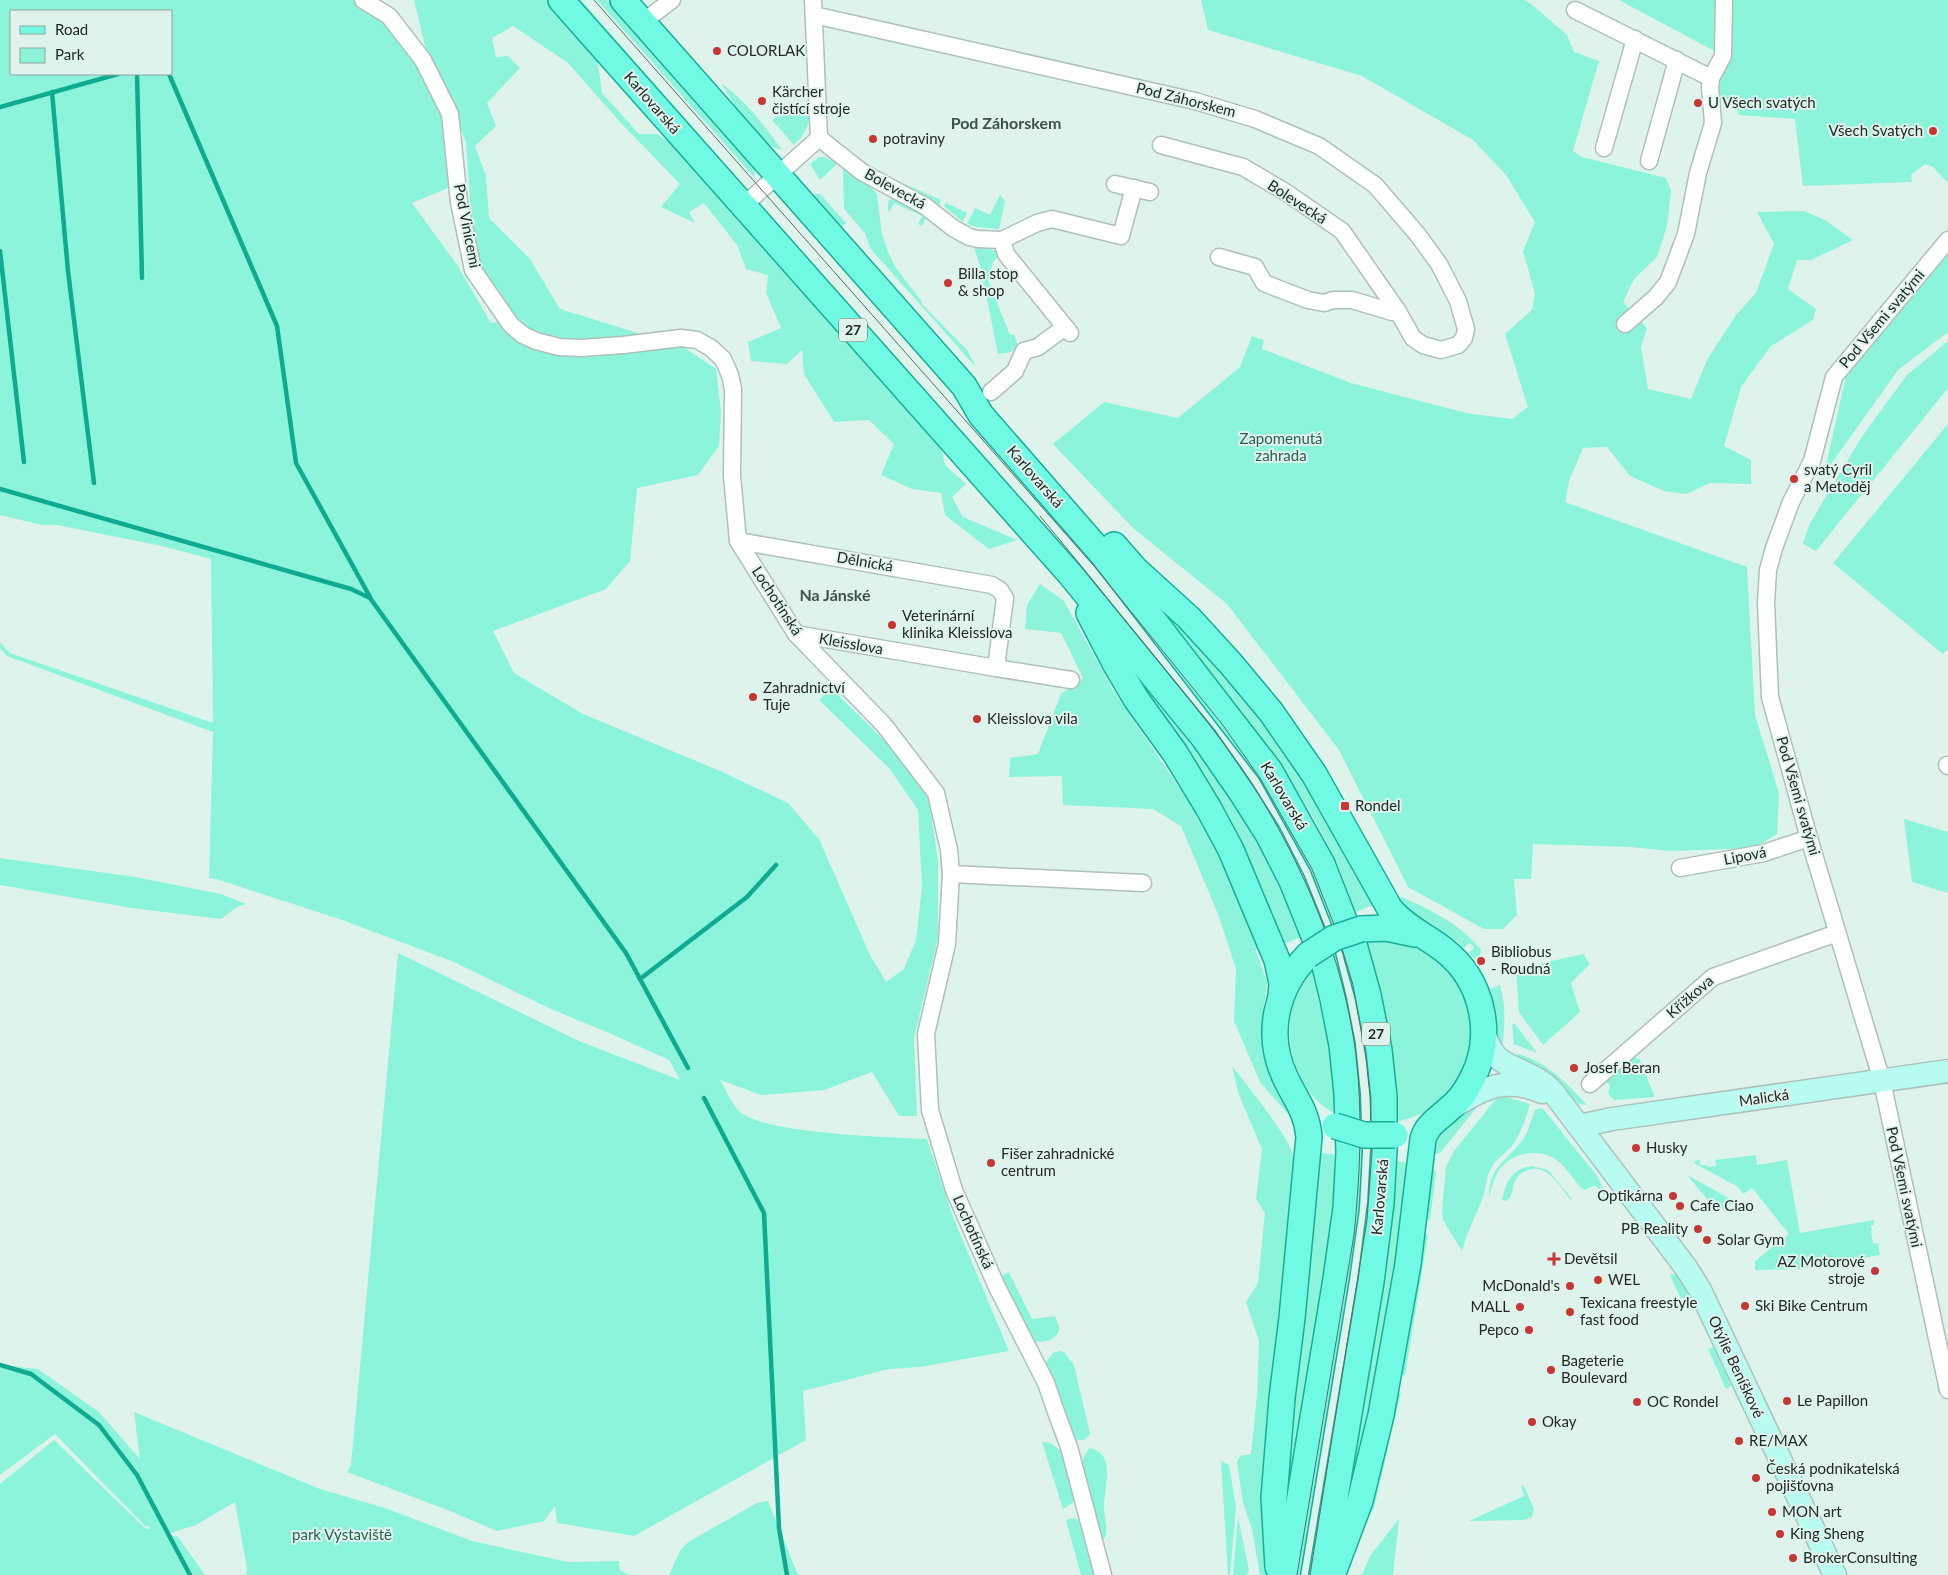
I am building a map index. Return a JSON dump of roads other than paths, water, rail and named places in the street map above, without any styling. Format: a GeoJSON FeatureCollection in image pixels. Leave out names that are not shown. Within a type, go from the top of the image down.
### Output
{"type":"FeatureCollection","features":[{"type":"Feature","properties":{"kind":"main road","name":"Karlovarská"},"geometry":{"type":"LineString","coordinates":[[561,0],[1070,574],[1204,738],[1242,792],[1268,834],[1292,881],[1324,958],[1333,999],[1342,1045],[1347,1094],[1349,1152],[1346,1208],[1287,1575]]}},
{"type":"Feature","properties":{"kind":"main road","name":"Karlovarská"},"geometry":{"type":"LineString","coordinates":[[623,0],[964,386],[981,415],[1103,556],[1270,771],[1322,864],[1355,948],[1368,995],[1379,1050],[1384,1097],[1384,1150],[1381,1202],[1371,1282],[1322,1575]]}},
{"type":"Feature","properties":{"kind":"main road"},"geometry":{"type":"LineString","coordinates":[[964,386],[996,408],[1135,569],[1189,618],[1231,664],[1271,712],[1314,774],[1390,909],[1402,922],[1450,955],[1467,975],[1480,1003],[1484,1030],[1481,1056],[1475,1073],[1466,1090],[1426,1130],[1421,1146],[1408,1264],[1381,1414],[1360,1501],[1332,1575]]}},
{"type":"Feature","properties":{"kind":"main road"},"geometry":{"type":"LineString","coordinates":[[1070,574],[1116,665],[1136,699],[1175,753],[1231,850],[1277,960],[1282,983],[1275,1020],[1275,1042],[1282,1070],[1306,1116],[1309,1137],[1292,1318],[1282,1398],[1275,1489],[1278,1575]]}},
{"type":"Feature","properties":{"kind":"main road"},"geometry":{"type":"LineString","coordinates":[[1280,998],[1291,976],[1308,955],[1334,938],[1361,929],[1386,928],[1397,929],[1428,940]]}},
{"type":"Feature","properties":{"kind":"main road"},"geometry":{"type":"LineString","coordinates":[[1291,1088],[1309,1110],[1335,1126],[1364,1135],[1395,1135],[1421,1128],[1444,1113]]}},
{"type":"Feature","properties":{"kind":"street","name":"Pod Vinicemi"},"geometry":{"type":"LineString","coordinates":[[363,0],[389,16],[422,60],[450,114],[459,202],[473,270],[511,325],[523,335],[536,341],[559,347],[581,348],[623,345],[681,338],[697,340],[711,348]]}},
{"type":"Feature","properties":{"kind":"street"},"geometry":{"type":"LineString","coordinates":[[643,22],[672,0]]}},
{"type":"Feature","properties":{"kind":"street"},"geometry":{"type":"LineString","coordinates":[[1625,324],[1668,282],[1686,234],[1698,173],[1713,123],[1710,87],[1711,78],[1723,56],[1724,0]]}},
{"type":"Feature","properties":{"kind":"street"},"geometry":{"type":"LineString","coordinates":[[743,206],[819,138],[813,7]]}},
{"type":"Feature","properties":{"kind":"street","name":"Pod Záhorskem"},"geometry":{"type":"LineString","coordinates":[[813,7],[1195,101],[1255,119],[1319,146],[1375,185],[1418,235],[1439,264],[1450,284],[1458,301],[1466,329]]}},
{"type":"Feature","properties":{"kind":"street"},"geometry":{"type":"LineString","coordinates":[[1575,10],[1711,78]]}},
{"type":"Feature","properties":{"kind":"street"},"geometry":{"type":"LineString","coordinates":[[1604,148],[1635,39]]}},
{"type":"Feature","properties":{"kind":"street"},"geometry":{"type":"LineString","coordinates":[[1649,160],[1677,60]]}},
{"type":"Feature","properties":{"kind":"street","name":"Bolevecká"},"geometry":{"type":"LineString","coordinates":[[819,138],[862,172],[925,206],[961,233],[978,239],[1002,240],[1037,223],[1052,219],[1121,236],[1134,188]]}},
{"type":"Feature","properties":{"kind":"street","name":"Bolevecká"},"geometry":{"type":"LineString","coordinates":[[1161,145],[1243,167],[1287,193],[1342,231],[1413,338],[1430,348],[1441,350],[1458,345],[1464,338],[1466,329]]}},
{"type":"Feature","properties":{"kind":"street"},"geometry":{"type":"LineString","coordinates":[[1115,184],[1150,192]]}},
{"type":"Feature","properties":{"kind":"street"},"geometry":{"type":"LineString","coordinates":[[990,392],[1015,371],[1024,351],[1038,347],[1068,330],[1006,254],[1002,240]]}},
{"type":"Feature","properties":{"kind":"street","name":"Pod Všemi svatými"},"geometry":{"type":"LineString","coordinates":[[1948,240],[1834,377],[1812,461],[1791,502],[1774,548],[1768,570],[1766,603],[1770,697],[1809,838],[1882,1081],[1948,1390]]}},
{"type":"Feature","properties":{"kind":"street"},"geometry":{"type":"LineString","coordinates":[[1219,257],[1255,268],[1264,284],[1308,300],[1324,304],[1333,300],[1352,300],[1392,312],[1396,310]]}},
{"type":"Feature","properties":{"kind":"street","name":"Lochotínská"},"geometry":{"type":"LineString","coordinates":[[711,348],[723,359],[730,375],[733,389],[732,476],[738,541],[796,634],[884,725],[936,793],[949,850],[951,874],[947,944],[926,1034],[930,1110],[954,1190],[997,1287],[1046,1383],[1070,1447],[1103,1575]]}},
{"type":"Feature","properties":{"kind":"street","name":"Dělnická"},"geometry":{"type":"LineString","coordinates":[[738,541],[992,585],[1000,590],[1004,598],[996,668]]}},
{"type":"Feature","properties":{"kind":"street","name":"Kleisslova"},"geometry":{"type":"LineString","coordinates":[[796,634],[1071,680]]}},
{"type":"Feature","properties":{"kind":"street","name":"Lipová"},"geometry":{"type":"LineString","coordinates":[[1680,868],[1764,853],[1809,838]]}},
{"type":"Feature","properties":{"kind":"street"},"geometry":{"type":"LineString","coordinates":[[951,874],[1143,883]]}},
{"type":"Feature","properties":{"kind":"street","name":"Křížkova"},"geometry":{"type":"LineString","coordinates":[[1590,1084],[1713,977],[1837,933]]}},
{"type":"Feature","properties":{"kind":"street","name":"Otýlie Beníškové"},"geometry":{"type":"LineString","coordinates":[[1484,1030],[1489,1048],[1494,1056],[1503,1063],[1529,1073],[1542,1082],[1560,1101],[1668,1244],[1700,1290],[1835,1575]]}},
{"type":"Feature","properties":{"kind":"street","name":"Malická"},"geometry":{"type":"LineString","coordinates":[[1579,1126],[1612,1119],[1948,1071]]}},
{"type":"Feature","properties":{"kind":"street"},"geometry":{"type":"LineString","coordinates":[[1444,1113],[1481,1090],[1496,1085],[1509,1084],[1537,1090],[1560,1101]]}},
{"type":"Feature","properties":{"kind":"waterway"},"geometry":{"type":"LineString","coordinates":[[0,107],[114,75]]}},
{"type":"Feature","properties":{"kind":"waterway"},"geometry":{"type":"LineString","coordinates":[[137,75],[142,278]]}},
{"type":"Feature","properties":{"kind":"waterway"},"geometry":{"type":"LineString","coordinates":[[169,75],[277,326],[296,463],[370,597]]}},
{"type":"Feature","properties":{"kind":"waterway"},"geometry":{"type":"LineString","coordinates":[[52,92],[68,271],[94,483]]}},
{"type":"Feature","properties":{"kind":"waterway"},"geometry":{"type":"LineString","coordinates":[[0,251],[24,462]]}},
{"type":"Feature","properties":{"kind":"waterway"},"geometry":{"type":"LineString","coordinates":[[0,489],[351,589],[370,598],[626,953],[688,1068]]}},
{"type":"Feature","properties":{"kind":"waterway"},"geometry":{"type":"LineString","coordinates":[[640,979],[747,897],[776,865]]}},
{"type":"Feature","properties":{"kind":"waterway"},"geometry":{"type":"LineString","coordinates":[[704,1098],[764,1213],[779,1528],[787,1575]]}},
{"type":"Feature","properties":{"kind":"waterway"},"geometry":{"type":"LineString","coordinates":[[0,1365],[31,1374],[99,1425],[137,1475],[190,1575]]}},
{"type":"Feature","properties":{"kind":"tram line"},"geometry":{"type":"LineString","coordinates":[[594,0],[1094,566],[1222,724],[1260,778],[1312,869],[1337,932],[1353,985],[1366,1058],[1370,1096],[1372,1152],[1367,1220],[1310,1575]]}},
{"type":"Feature","properties":{"kind":"tram line"},"geometry":{"type":"LineString","coordinates":[[1040,516],[1207,722],[1253,785],[1272,816],[1305,881],[1332,949],[1342,984],[1350,1019],[1358,1078],[1360,1122],[1358,1190],[1354,1235],[1297,1575]]}},
{"type":"Feature","properties":{"kind":"place","name":"COLORLAK"},"geometry":{"type":"Point","coordinates":[717,51]}},
{"type":"Feature","properties":{"kind":"place","name":"Kärcher čistící stroje"},"geometry":{"type":"Point","coordinates":[762,101]}},
{"type":"Feature","properties":{"kind":"place","name":"U Všech svatých"},"geometry":{"type":"Point","coordinates":[1698,103]}},
{"type":"Feature","properties":{"kind":"place","name":"Všech Svatých"},"geometry":{"type":"Point","coordinates":[1933,131]}},
{"type":"Feature","properties":{"kind":"place","name":"potraviny"},"geometry":{"type":"Point","coordinates":[873,139]}},
{"type":"Feature","properties":{"kind":"place","name":"Billa stop & shop"},"geometry":{"type":"Point","coordinates":[948,283]}},
{"type":"Feature","properties":{"kind":"place","name":"svatý Cyril a Metoděj"},"geometry":{"type":"Point","coordinates":[1794,479]}},
{"type":"Feature","properties":{"kind":"place","name":"Veterinární klinika Kleisslova"},"geometry":{"type":"Point","coordinates":[892,625]}},
{"type":"Feature","properties":{"kind":"place","name":"Zahradnictví Tuje"},"geometry":{"type":"Point","coordinates":[753,697]}},
{"type":"Feature","properties":{"kind":"place","name":"Kleisslova vila"},"geometry":{"type":"Point","coordinates":[977,719]}},
{"type":"Feature","properties":{"kind":"place","name":"Rondel"},"geometry":{"type":"Point","coordinates":[1345,806]}},
{"type":"Feature","properties":{"kind":"place","name":"Bibliobus - Roudná"},"geometry":{"type":"Point","coordinates":[1481,961]}},
{"type":"Feature","properties":{"kind":"place","name":"Josef Beran"},"geometry":{"type":"Point","coordinates":[1574,1068]}},
{"type":"Feature","properties":{"kind":"place","name":"Husky"},"geometry":{"type":"Point","coordinates":[1636,1148]}},
{"type":"Feature","properties":{"kind":"place","name":"Fišer zahradnické centrum"},"geometry":{"type":"Point","coordinates":[991,1163]}},
{"type":"Feature","properties":{"kind":"place","name":"Optikárna"},"geometry":{"type":"Point","coordinates":[1673,1196]}},
{"type":"Feature","properties":{"kind":"place","name":"Cafe Ciao"},"geometry":{"type":"Point","coordinates":[1680,1206]}},
{"type":"Feature","properties":{"kind":"place","name":"PB Reality"},"geometry":{"type":"Point","coordinates":[1698,1229]}},
{"type":"Feature","properties":{"kind":"place","name":"Solar Gym"},"geometry":{"type":"Point","coordinates":[1707,1240]}},
{"type":"Feature","properties":{"kind":"place","name":"Devětsil"},"geometry":{"type":"Point","coordinates":[1554,1259]}},
{"type":"Feature","properties":{"kind":"place","name":"AZ Motorové stroje"},"geometry":{"type":"Point","coordinates":[1875,1271]}},
{"type":"Feature","properties":{"kind":"place","name":"WEL"},"geometry":{"type":"Point","coordinates":[1598,1280]}},
{"type":"Feature","properties":{"kind":"place","name":"McDonald's"},"geometry":{"type":"Point","coordinates":[1570,1286]}},
{"type":"Feature","properties":{"kind":"place","name":"Ski Bike Centrum"},"geometry":{"type":"Point","coordinates":[1745,1306]}},
{"type":"Feature","properties":{"kind":"place","name":"MALL"},"geometry":{"type":"Point","coordinates":[1520,1307]}},
{"type":"Feature","properties":{"kind":"place","name":"Texicana freestyle fast food"},"geometry":{"type":"Point","coordinates":[1570,1312]}},
{"type":"Feature","properties":{"kind":"place","name":"Pepco"},"geometry":{"type":"Point","coordinates":[1529,1330]}},
{"type":"Feature","properties":{"kind":"place","name":"Bageterie Boulevard"},"geometry":{"type":"Point","coordinates":[1551,1370]}},
{"type":"Feature","properties":{"kind":"place","name":"Le Papillon"},"geometry":{"type":"Point","coordinates":[1787,1401]}},
{"type":"Feature","properties":{"kind":"place","name":"OC Rondel"},"geometry":{"type":"Point","coordinates":[1637,1402]}},
{"type":"Feature","properties":{"kind":"place","name":"Okay"},"geometry":{"type":"Point","coordinates":[1532,1422]}},
{"type":"Feature","properties":{"kind":"place","name":"RE/MAX"},"geometry":{"type":"Point","coordinates":[1739,1441]}},
{"type":"Feature","properties":{"kind":"place","name":"Česká podnikatelská pojišťovna"},"geometry":{"type":"Point","coordinates":[1756,1478]}},
{"type":"Feature","properties":{"kind":"place","name":"MON art"},"geometry":{"type":"Point","coordinates":[1772,1512]}},
{"type":"Feature","properties":{"kind":"place","name":"King Sheng"},"geometry":{"type":"Point","coordinates":[1780,1534]}},
{"type":"Feature","properties":{"kind":"place","name":"BrokerConsulting"},"geometry":{"type":"Point","coordinates":[1793,1558]}},
{"type":"Feature","properties":{"kind":"district","name":"Pod Záhorskem"},"geometry":{"type":"Point","coordinates":[1006,123]}},
{"type":"Feature","properties":{"kind":"district","name":"Na Jánské"},"geometry":{"type":"Point","coordinates":[835,595]}},
{"type":"Feature","properties":{"kind":"park label","name":"Zapomenutá zahrada"},"geometry":{"type":"Point","coordinates":[1281,448]}},
{"type":"Feature","properties":{"kind":"park label","name":"park Výstaviště"},"geometry":{"type":"Point","coordinates":[342,1535]}}]}
